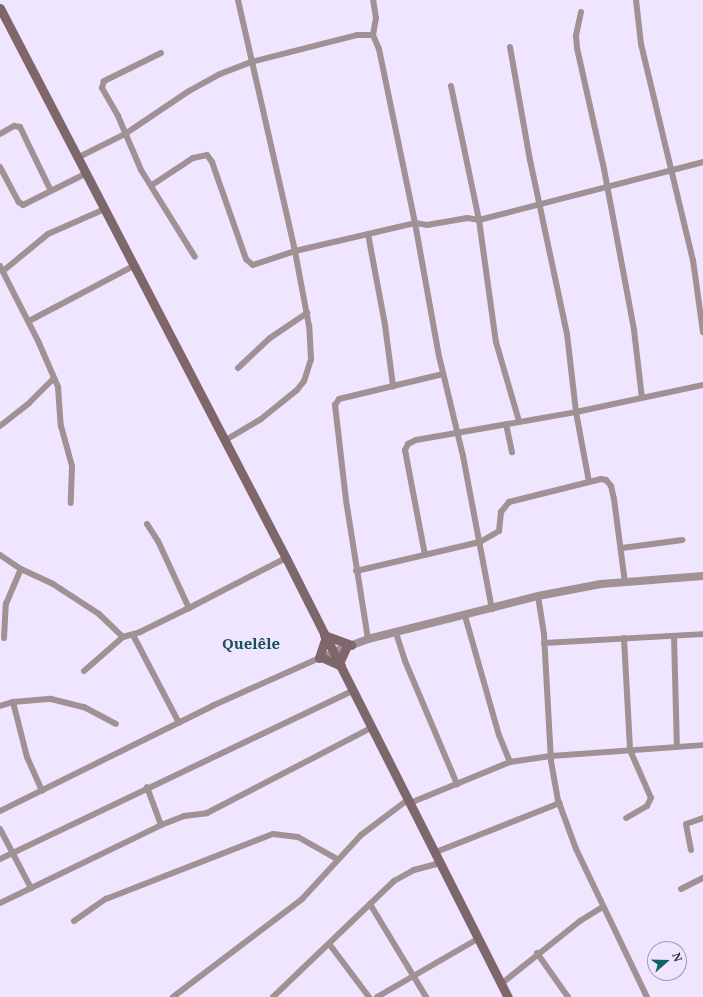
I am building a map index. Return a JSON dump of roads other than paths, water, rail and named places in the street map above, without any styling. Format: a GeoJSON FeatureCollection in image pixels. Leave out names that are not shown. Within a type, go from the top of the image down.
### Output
{"type":"FeatureCollection","features":[{"type":"Feature","properties":{"kind":"main road"},"geometry":{"type":"LineString","coordinates":[[0,8],[79,157],[333,652],[373,726],[508,997]]}},
{"type":"Feature","properties":{"kind":"main road"},"geometry":{"type":"LineString","coordinates":[[325,636],[349,646],[340,665]]}},
{"type":"Feature","properties":{"kind":"main road"},"geometry":{"type":"LineString","coordinates":[[325,636],[320,657],[340,665]]}},
{"type":"Feature","properties":{"kind":"street"},"geometry":{"type":"LineString","coordinates":[[224,441],[261,419],[304,381],[311,358],[307,313],[295,251],[238,0]]}},
{"type":"Feature","properties":{"kind":"street"},"geometry":{"type":"LineString","coordinates":[[373,0],[376,18],[373,35],[379,49],[415,223],[443,374],[480,542],[492,609]]}},
{"type":"Feature","properties":{"kind":"street"},"geometry":{"type":"LineString","coordinates":[[636,0],[641,44],[669,170],[693,260],[703,332]]}},
{"type":"Feature","properties":{"kind":"street"},"geometry":{"type":"LineString","coordinates":[[582,12],[576,36],[577,48],[608,188],[634,330],[642,398]]}},
{"type":"Feature","properties":{"kind":"street"},"geometry":{"type":"LineString","coordinates":[[79,157],[125,134],[205,81],[251,62],[357,35],[373,35]]}},
{"type":"Feature","properties":{"kind":"street"},"geometry":{"type":"LineString","coordinates":[[510,47],[540,206],[567,334],[576,412],[589,482]]}},
{"type":"Feature","properties":{"kind":"street"},"geometry":{"type":"LineString","coordinates":[[161,53],[102,84],[102,88],[118,116],[133,155],[195,257]]}},
{"type":"Feature","properties":{"kind":"street"},"geometry":{"type":"LineString","coordinates":[[451,86],[480,220],[496,342],[519,421]]}},
{"type":"Feature","properties":{"kind":"street"},"geometry":{"type":"LineString","coordinates":[[0,134],[14,126],[20,127],[51,191]]}},
{"type":"Feature","properties":{"kind":"street"},"geometry":{"type":"LineString","coordinates":[[152,185],[193,158],[207,155],[212,162],[250,263],[257,264],[295,251],[415,223],[427,225],[467,218],[480,220],[540,206],[703,162]]}},
{"type":"Feature","properties":{"kind":"street"},"geometry":{"type":"LineString","coordinates":[[0,167],[19,202],[23,205],[87,173]]}},
{"type":"Feature","properties":{"kind":"street"},"geometry":{"type":"LineString","coordinates":[[71,503],[72,466],[62,426],[60,396],[54,378],[29,321],[2,268],[48,234],[105,209]]}},
{"type":"Feature","properties":{"kind":"street"},"geometry":{"type":"LineString","coordinates":[[368,234],[385,325],[393,386]]}},
{"type":"Feature","properties":{"kind":"street"},"geometry":{"type":"LineString","coordinates":[[29,321],[135,265]]}},
{"type":"Feature","properties":{"kind":"street"},"geometry":{"type":"LineString","coordinates":[[238,368],[270,338],[307,313]]}},
{"type":"Feature","properties":{"kind":"street"},"geometry":{"type":"LineString","coordinates":[[368,640],[356,571],[335,405],[340,399],[443,374]]}},
{"type":"Feature","properties":{"kind":"street"},"geometry":{"type":"LineString","coordinates":[[0,426],[29,403],[54,378]]}},
{"type":"Feature","properties":{"kind":"street"},"geometry":{"type":"LineString","coordinates":[[425,555],[405,450],[408,444],[416,440],[576,412],[703,385]]}},
{"type":"Feature","properties":{"kind":"street"},"geometry":{"type":"LineString","coordinates":[[506,424],[512,452]]}},
{"type":"Feature","properties":{"kind":"street"},"geometry":{"type":"LineString","coordinates":[[356,571],[480,542],[499,531],[501,512],[509,502],[601,479],[611,486],[622,548],[625,582]]}},
{"type":"Feature","properties":{"kind":"street"},"geometry":{"type":"LineString","coordinates":[[147,524],[158,541],[189,608]]}},
{"type":"Feature","properties":{"kind":"street"},"geometry":{"type":"LineString","coordinates":[[622,548],[682,540]]}},
{"type":"Feature","properties":{"kind":"street"},"geometry":{"type":"LineString","coordinates":[[0,555],[21,569],[53,584],[71,598],[100,614],[122,637]]}},
{"type":"Feature","properties":{"kind":"street"},"geometry":{"type":"LineString","coordinates":[[84,671],[122,637],[133,635],[286,558]]}},
{"type":"Feature","properties":{"kind":"street"},"geometry":{"type":"LineString","coordinates":[[4,638],[6,604],[21,569]]}},
{"type":"Feature","properties":{"kind":"street"},"geometry":{"type":"LineString","coordinates":[[0,811],[261,682],[349,646],[538,596],[601,584],[703,576]]}},
{"type":"Feature","properties":{"kind":"street"},"geometry":{"type":"LineString","coordinates":[[538,596],[544,643],[551,756],[560,803],[576,849],[602,907],[647,997]]}},
{"type":"Feature","properties":{"kind":"street"},"geometry":{"type":"LineString","coordinates":[[465,616],[499,735],[510,762]]}},
{"type":"Feature","properties":{"kind":"street"},"geometry":{"type":"LineString","coordinates":[[396,633],[408,668],[457,784]]}},
{"type":"Feature","properties":{"kind":"street"},"geometry":{"type":"LineString","coordinates":[[544,643],[703,634]]}},
{"type":"Feature","properties":{"kind":"street"},"geometry":{"type":"LineString","coordinates":[[133,635],[179,723]]}},
{"type":"Feature","properties":{"kind":"street"},"geometry":{"type":"LineString","coordinates":[[674,636],[677,747]]}},
{"type":"Feature","properties":{"kind":"street"},"geometry":{"type":"LineString","coordinates":[[624,638],[630,750],[651,798],[647,806],[626,818]]}},
{"type":"Feature","properties":{"kind":"street"},"geometry":{"type":"LineString","coordinates":[[0,859],[147,787],[354,690]]}},
{"type":"Feature","properties":{"kind":"street"},"geometry":{"type":"LineString","coordinates":[[0,706],[13,702],[51,699],[84,707],[116,724]]}},
{"type":"Feature","properties":{"kind":"street"},"geometry":{"type":"LineString","coordinates":[[13,702],[27,757],[42,791]]}},
{"type":"Feature","properties":{"kind":"street"},"geometry":{"type":"LineString","coordinates":[[0,903],[161,825],[184,816],[207,813],[373,726]]}},
{"type":"Feature","properties":{"kind":"street"},"geometry":{"type":"LineString","coordinates":[[173,997],[302,898],[337,859],[377,821],[410,801],[457,784],[510,762],[551,756],[703,745]]}},
{"type":"Feature","properties":{"kind":"street"},"geometry":{"type":"LineString","coordinates":[[147,787],[161,825]]}},
{"type":"Feature","properties":{"kind":"street"},"geometry":{"type":"LineString","coordinates":[[436,852],[560,803]]}},
{"type":"Feature","properties":{"kind":"street"},"geometry":{"type":"LineString","coordinates":[[691,850],[686,824],[703,818]]}},
{"type":"Feature","properties":{"kind":"street"},"geometry":{"type":"LineString","coordinates":[[0,829],[31,888]]}},
{"type":"Feature","properties":{"kind":"street"},"geometry":{"type":"LineString","coordinates":[[74,921],[106,899],[273,834],[298,837],[337,859]]}},
{"type":"Feature","properties":{"kind":"street"},"geometry":{"type":"LineString","coordinates":[[273,997],[330,945],[400,876],[441,863]]}},
{"type":"Feature","properties":{"kind":"street"},"geometry":{"type":"LineString","coordinates":[[681,889],[703,878]]}},
{"type":"Feature","properties":{"kind":"street"},"geometry":{"type":"LineString","coordinates":[[370,904],[426,997]]}},
{"type":"Feature","properties":{"kind":"street"},"geometry":{"type":"LineString","coordinates":[[501,984],[537,953],[602,907]]}},
{"type":"Feature","properties":{"kind":"street"},"geometry":{"type":"LineString","coordinates":[[377,997],[479,938]]}},
{"type":"Feature","properties":{"kind":"street"},"geometry":{"type":"LineString","coordinates":[[330,945],[368,997]]}},
{"type":"Feature","properties":{"kind":"street"},"geometry":{"type":"LineString","coordinates":[[537,953],[568,997]]}},
{"type":"Feature","properties":{"kind":"district","name":"Quelêle"},"geometry":{"type":"Point","coordinates":[251,644]}}]}
